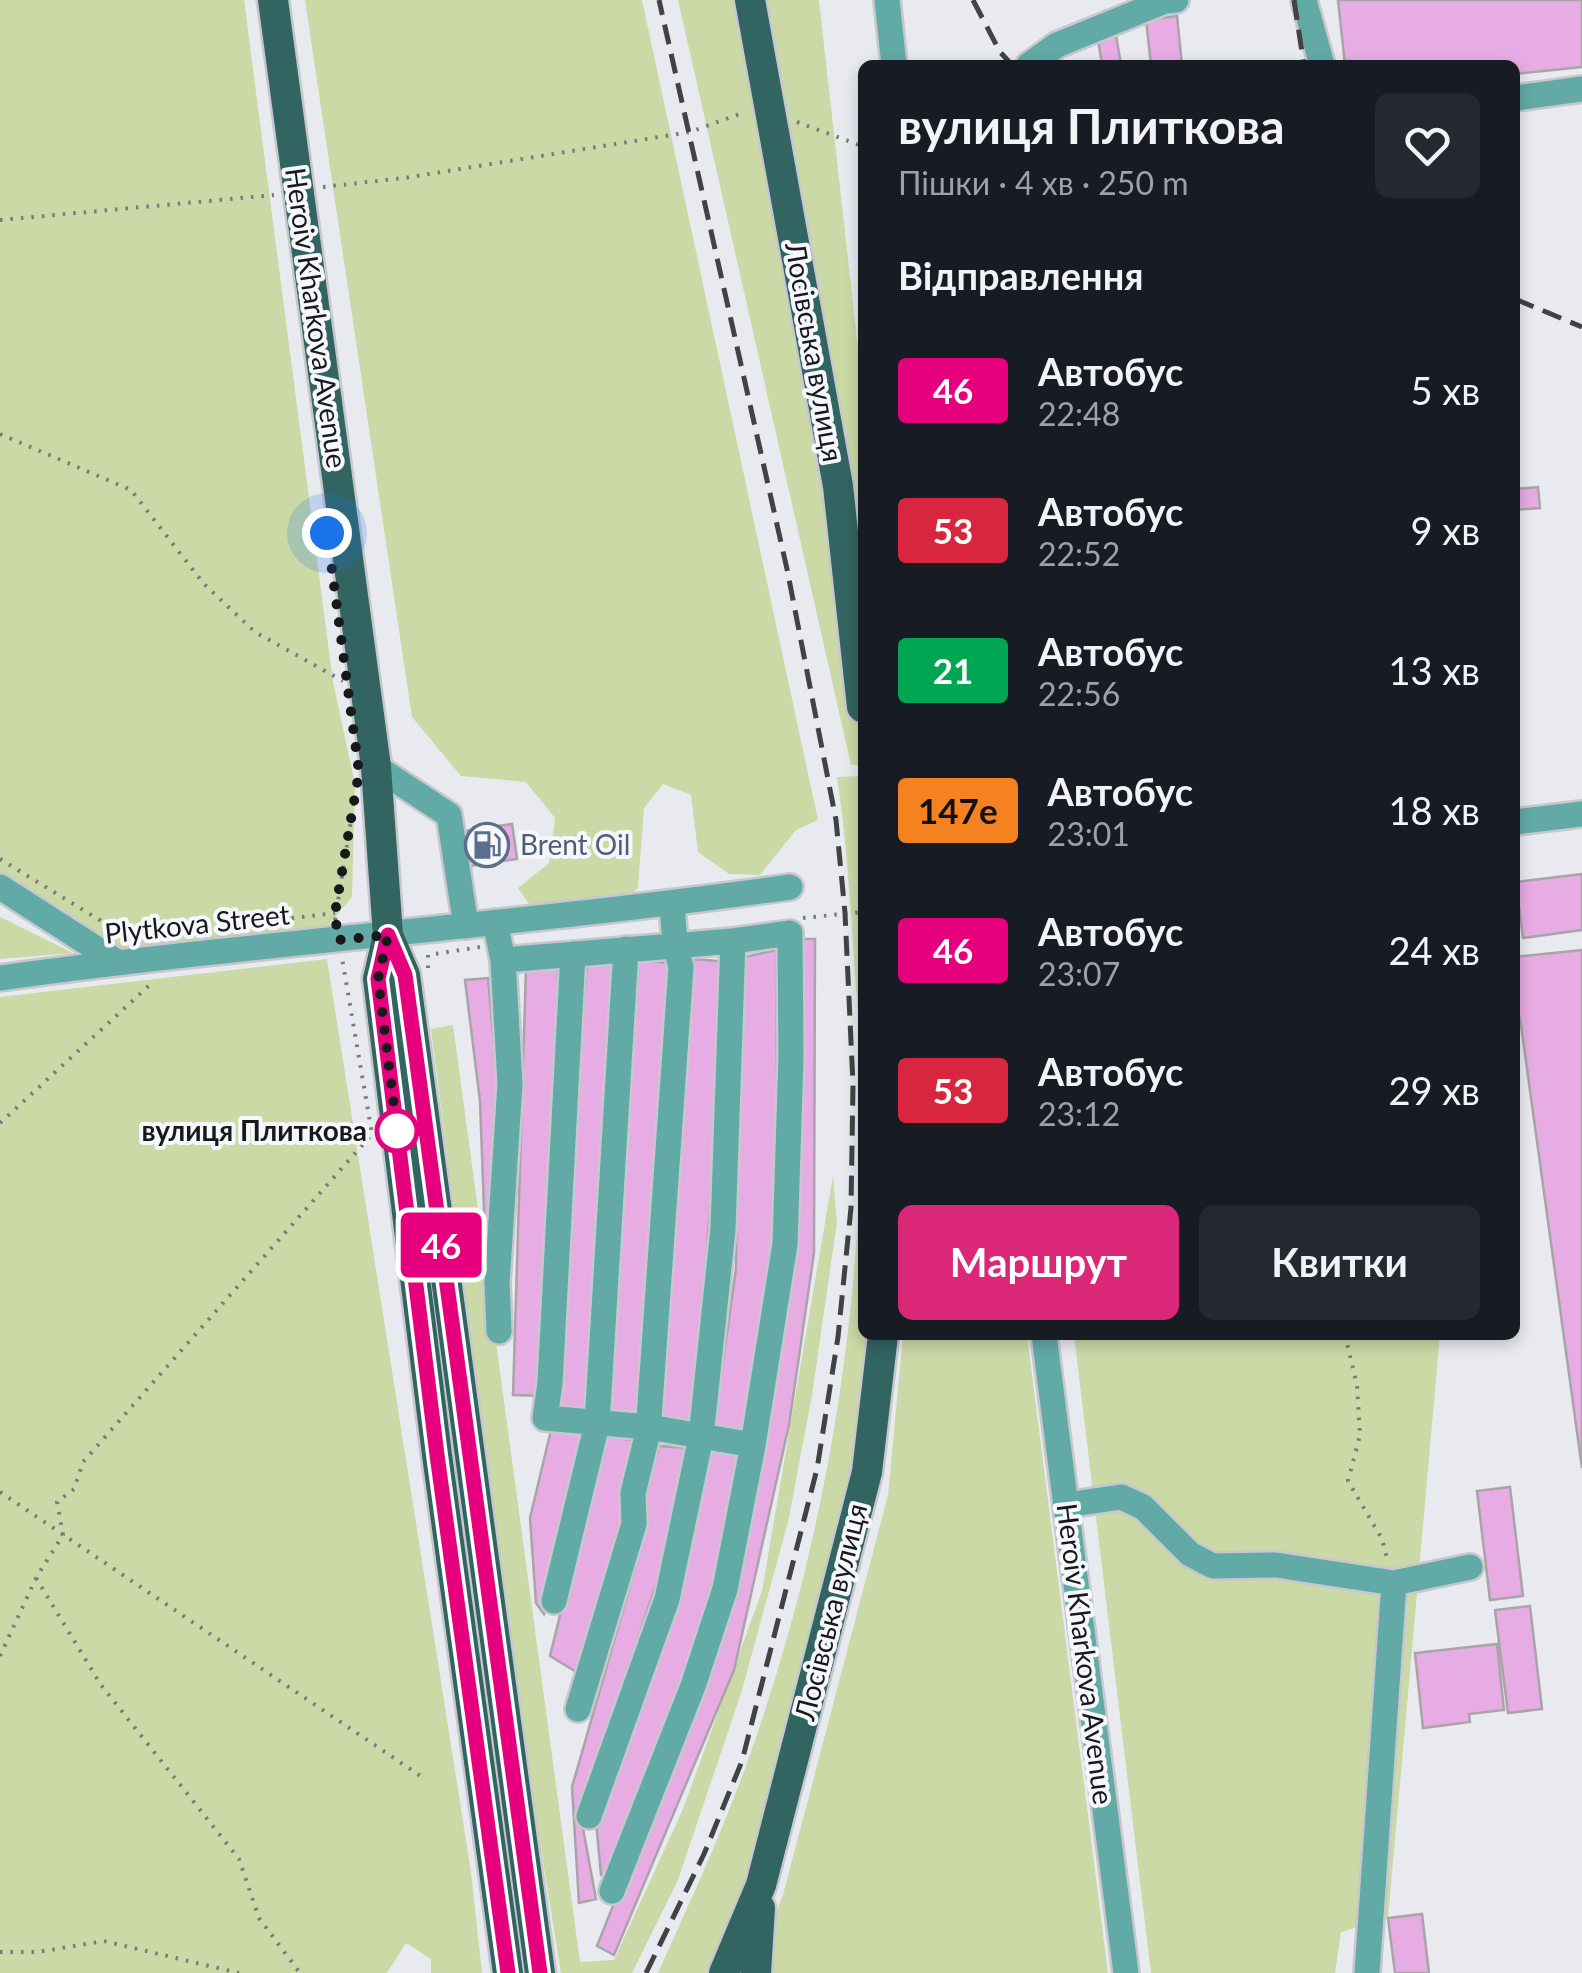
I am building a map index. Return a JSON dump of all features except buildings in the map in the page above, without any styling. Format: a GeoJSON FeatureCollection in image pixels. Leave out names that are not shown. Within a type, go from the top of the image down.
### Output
{"type":"FeatureCollection","features":[{"type":"Feature","properties":{"kind":"main road","name":"Heroiv Kharkova Avenue"},"geometry":{"type":"LineString","coordinates":[[273,0],[299,190],[366,778],[388,935],[405,975],[540,1973]]}},
{"type":"Feature","properties":{"kind":"main road","name":"Лосівська вулиця"},"geometry":{"type":"LineString","coordinates":[[750,0],[838,486],[858,669]]}},
{"type":"Feature","properties":{"kind":"main road","name":"Heroiv Kharkova Avenue"},"geometry":{"type":"LineString","coordinates":[[388,935],[378,979],[437,1455],[508,1973]]}},
{"type":"Feature","properties":{"kind":"main road","name":"Лосівська вулиця"},"geometry":{"type":"LineString","coordinates":[[762,1885],[866,1472],[882,1340]]}},
{"type":"Feature","properties":{"kind":"main road"},"geometry":{"type":"LineString","coordinates":[[724,1973],[762,1885]]}},
{"type":"Feature","properties":{"kind":"main road"},"geometry":{"type":"LineString","coordinates":[[756,1973],[762,1885]]}},
{"type":"Feature","properties":{"kind":"street"},"geometry":{"type":"LineString","coordinates":[[887,0],[893,60]]}},
{"type":"Feature","properties":{"kind":"street"},"geometry":{"type":"LineString","coordinates":[[1036,60],[1057,45],[1176,0]]}},
{"type":"Feature","properties":{"kind":"street"},"geometry":{"type":"LineString","coordinates":[[1304,0],[1321,60]]}},
{"type":"Feature","properties":{"kind":"street"},"geometry":{"type":"LineString","coordinates":[[1520,97],[1582,89]]}},
{"type":"Feature","properties":{"kind":"street"},"geometry":{"type":"LineString","coordinates":[[366,778],[450,815],[466,926]]}},
{"type":"Feature","properties":{"kind":"street"},"geometry":{"type":"LineString","coordinates":[[1520,821],[1582,814]]}},
{"type":"Feature","properties":{"kind":"street"},"geometry":{"type":"LineString","coordinates":[[0,888],[117,962]]}},
{"type":"Feature","properties":{"kind":"street","name":"Plytkova Street"},"geometry":{"type":"LineString","coordinates":[[0,978],[117,962],[332,950],[388,935],[790,888]]}},
{"type":"Feature","properties":{"kind":"street"},"geometry":{"type":"LineString","coordinates":[[578,1709],[634,1524],[632,1494],[648,1427],[681,966],[672,904]]}},
{"type":"Feature","properties":{"kind":"street"},"geometry":{"type":"LineString","coordinates":[[495,922],[503,960],[510,1084],[497,1283],[500,1332]]}},
{"type":"Feature","properties":{"kind":"street"},"geometry":{"type":"LineString","coordinates":[[503,960],[790,933],[785,1244],[753,1444],[725,1589],[693,1686],[612,1891]]}},
{"type":"Feature","properties":{"kind":"street"},"geometry":{"type":"LineString","coordinates":[[589,1816],[668,1599],[701,1437],[722,1228],[732,941]]}},
{"type":"Feature","properties":{"kind":"street"},"geometry":{"type":"LineString","coordinates":[[554,1601],[597,1424],[626,949]]}},
{"type":"Feature","properties":{"kind":"street"},"geometry":{"type":"LineString","coordinates":[[573,954],[551,1363],[544,1418],[648,1427],[753,1444]]}},
{"type":"Feature","properties":{"kind":"street","name":"Heroiv Kharkova Avenue"},"geometry":{"type":"LineString","coordinates":[[1045,1340],[1126,1973]]}},
{"type":"Feature","properties":{"kind":"street"},"geometry":{"type":"LineString","coordinates":[[1066,1504],[1120,1497],[1143,1506],[1190,1554],[1213,1566],[1276,1565],[1394,1583],[1470,1567]]}},
{"type":"Feature","properties":{"kind":"street"},"geometry":{"type":"LineString","coordinates":[[1367,1973],[1394,1583]]}},
{"type":"Feature","properties":{"kind":"path"},"geometry":{"type":"LineString","coordinates":[[0,220],[281,194],[404,178],[690,132],[734,116],[770,111],[858,144]]}},
{"type":"Feature","properties":{"kind":"path"},"geometry":{"type":"LineString","coordinates":[[0,434],[130,490],[204,584],[255,632],[347,684],[344,664]]}},
{"type":"Feature","properties":{"kind":"path"},"geometry":{"type":"LineString","coordinates":[[0,1656],[36,1578],[63,1535],[57,1502],[74,1489],[83,1462],[372,1134],[349,983],[342,957],[332,950],[335,913],[366,778]]}},
{"type":"Feature","properties":{"kind":"path"},"geometry":{"type":"LineString","coordinates":[[0,859],[129,938],[335,913]]}},
{"type":"Feature","properties":{"kind":"path"},"geometry":{"type":"LineString","coordinates":[[844,914],[858,912]]}},
{"type":"Feature","properties":{"kind":"path"},"geometry":{"type":"LineString","coordinates":[[0,1123],[150,982],[170,979]]}},
{"type":"Feature","properties":{"kind":"path"},"geometry":{"type":"LineString","coordinates":[[1346,1340],[1357,1385],[1360,1435],[1348,1481],[1382,1539],[1394,1583]]}},
{"type":"Feature","properties":{"kind":"path"},"geometry":{"type":"LineString","coordinates":[[0,1492],[422,1778]]}},
{"type":"Feature","properties":{"kind":"path"},"geometry":{"type":"LineString","coordinates":[[36,1578],[101,1685],[240,1859],[259,1918],[300,1973]]}},
{"type":"Feature","properties":{"kind":"path"},"geometry":{"type":"LineString","coordinates":[[0,1952],[38,1952],[104,1941],[239,1973]]}},
{"type":"Feature","properties":{"kind":"green space"},"geometry":{"type":"Polygon","coordinates":[[[0,0],[244,0],[333,682],[355,784],[352,897],[328,926],[123,949],[0,876],[0,0]]]}},
{"type":"Feature","properties":{"kind":"green space"},"geometry":{"type":"Polygon","coordinates":[[[305,0],[642,0],[818,820],[796,830],[760,875],[729,874],[698,852],[691,795],[663,784],[644,808],[638,888],[626,899],[534,911],[518,888],[549,863],[555,818],[526,782],[461,776],[412,717],[305,0]]]}},
{"type":"Feature","properties":{"kind":"green space"},"geometry":{"type":"Polygon","coordinates":[[[678,0],[819,0],[858,348],[858,765],[851,765],[678,0]]]}},
{"type":"Feature","properties":{"kind":"green space"},"geometry":{"type":"Polygon","coordinates":[[[858,776],[858,1015],[849,890],[837,777],[858,776]]]}},
{"type":"Feature","properties":{"kind":"green space"},"geometry":{"type":"Polygon","coordinates":[[[0,917],[73,953],[0,959],[0,917]]]}},
{"type":"Feature","properties":{"kind":"green space"},"geometry":{"type":"Polygon","coordinates":[[[327,959],[471,1872],[482,1973],[431,1973],[431,1959],[406,1943],[387,1973],[0,1973],[0,997],[327,959]]]}},
{"type":"Feature","properties":{"kind":"green space"},"geometry":{"type":"Polygon","coordinates":[[[389,986],[395,986],[523,1973],[516,1973],[389,986]]]}},
{"type":"Feature","properties":{"kind":"green space"},"geometry":{"type":"Polygon","coordinates":[[[453,1025],[580,1962],[614,1960],[683,1809],[762,1591],[833,1176],[837,1222],[812,1395],[788,1522],[742,1690],[678,1880],[632,1973],[561,1973],[517,1700],[431,1029],[453,1025]]]}},
{"type":"Feature","properties":{"kind":"green space"},"geometry":{"type":"Polygon","coordinates":[[[858,1203],[858,1340],[881,1340],[867,1427],[723,1973],[658,1973],[747,1763],[799,1595],[835,1423],[858,1203]]]}},
{"type":"Feature","properties":{"kind":"green space"},"geometry":{"type":"Polygon","coordinates":[[[903,1340],[1028,1340],[1108,1973],[752,1973],[783,1895],[888,1495],[903,1340]]]}},
{"type":"Feature","properties":{"kind":"green space"},"geometry":{"type":"Polygon","coordinates":[[[1075,1340],[1440,1340],[1388,1918],[1341,1932],[1335,1973],[1151,1973],[1075,1340]]]}},
{"type":"Feature","properties":{"kind":"railway"},"geometry":{"type":"LineString","coordinates":[[646,1973],[704,1854],[742,1761],[817,1469],[838,1337],[851,1208],[853,1084],[845,913],[836,820],[787,569],[659,0]]}},
{"type":"Feature","properties":{"kind":"railway"},"geometry":{"type":"LineString","coordinates":[[973,0],[1007,60]]}},
{"type":"Feature","properties":{"kind":"railway"},"geometry":{"type":"LineString","coordinates":[[1294,0],[1303,60]]}},
{"type":"Feature","properties":{"kind":"railway"},"geometry":{"type":"LineString","coordinates":[[1520,301],[1582,327]]}},
{"type":"Feature","properties":{"kind":"bus line","name":"46"},"geometry":{"type":"LineString","coordinates":[[508,1973],[437,1455],[378,979],[388,935],[405,975],[540,1973]]}},
{"type":"Feature","properties":{"kind":"place","name":"Brent Oil"},"geometry":{"type":"Point","coordinates":[487,845]}},
{"type":"Feature","properties":{"kind":"place","name":"вулиця Плиткова"},"geometry":{"type":"Point","coordinates":[397,1131]}},
{"type":"Feature","properties":{"kind":"route"},"geometry":{"type":"LineString","coordinates":[[327,533],[359,772],[335,913],[338,940],[388,935],[378,979],[397,1131]]}}]}
